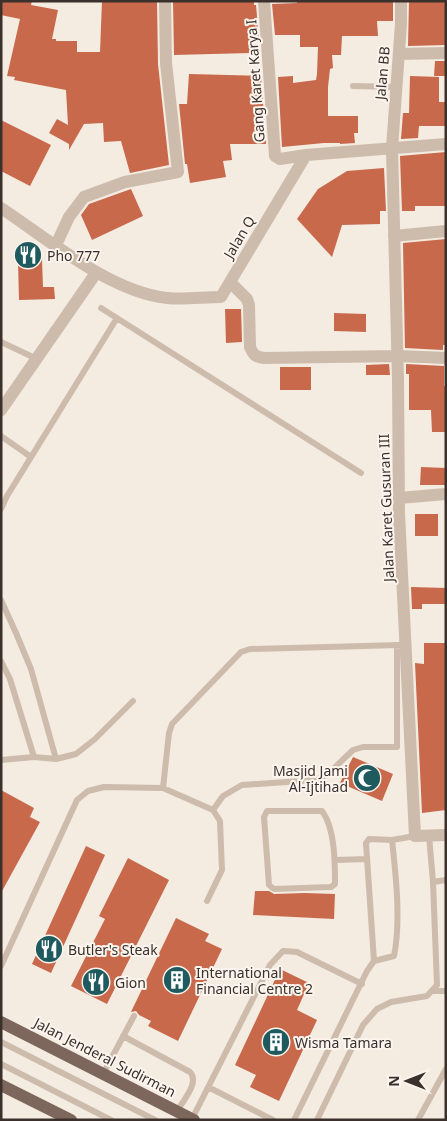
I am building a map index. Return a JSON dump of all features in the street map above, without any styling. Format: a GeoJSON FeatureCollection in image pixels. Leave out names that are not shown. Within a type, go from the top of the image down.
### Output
{"type":"FeatureCollection","features":[{"type":"Feature","properties":{"kind":"main road","name":"Jalan Jenderal Sudirman"},"geometry":{"type":"LineString","coordinates":[[1,1022],[193,1119]]}},
{"type":"Feature","properties":{"kind":"main road"},"geometry":{"type":"LineString","coordinates":[[1,1085],[71,1120]]}},
{"type":"Feature","properties":{"kind":"street"},"geometry":{"type":"LineString","coordinates":[[56,245],[69,217],[84,197],[125,182],[178,172],[166,63],[165,1]]}},
{"type":"Feature","properties":{"kind":"street","name":"Gang Karet Karya I"},"geometry":{"type":"LineString","coordinates":[[264,1],[275,156],[280,159],[306,156]]}},
{"type":"Feature","properties":{"kind":"street","name":"Jalan BB"},"geometry":{"type":"LineString","coordinates":[[392,148],[401,1]]}},
{"type":"Feature","properties":{"kind":"street"},"geometry":{"type":"LineString","coordinates":[[398,54],[446,53]]}},
{"type":"Feature","properties":{"kind":"street"},"geometry":{"type":"LineString","coordinates":[[306,156],[446,144]]}},
{"type":"Feature","properties":{"kind":"street","name":"Jalan Karet Gusuran III"},"geometry":{"type":"LineString","coordinates":[[392,148],[398,356],[401,645],[415,836]]}},
{"type":"Feature","properties":{"kind":"street","name":"Jalan Q"},"geometry":{"type":"LineString","coordinates":[[96,273],[134,290],[167,298],[220,297],[306,156]]}},
{"type":"Feature","properties":{"kind":"street"},"geometry":{"type":"LineString","coordinates":[[1,208],[96,273],[1,410]]}},
{"type":"Feature","properties":{"kind":"street"},"geometry":{"type":"LineString","coordinates":[[394,236],[446,230]]}},
{"type":"Feature","properties":{"kind":"street"},"geometry":{"type":"LineString","coordinates":[[230,282],[247,299],[249,305],[250,347],[257,357],[398,356],[446,358]]}},
{"type":"Feature","properties":{"kind":"street"},"geometry":{"type":"LineString","coordinates":[[399,498],[446,494]]}},
{"type":"Feature","properties":{"kind":"street"},"geometry":{"type":"LineString","coordinates":[[415,836],[446,835]]}},
{"type":"Feature","properties":{"kind":"lane"},"geometry":{"type":"LineString","coordinates":[[353,86],[396,87]]}},
{"type":"Feature","properties":{"kind":"lane"},"geometry":{"type":"LineString","coordinates":[[101,308],[361,473]]}},
{"type":"Feature","properties":{"kind":"lane"},"geometry":{"type":"LineString","coordinates":[[1,509],[7,496],[117,318]]}},
{"type":"Feature","properties":{"kind":"lane"},"geometry":{"type":"LineString","coordinates":[[1,342],[36,359]]}},
{"type":"Feature","properties":{"kind":"lane"},"geometry":{"type":"LineString","coordinates":[[1,436],[31,457]]}},
{"type":"Feature","properties":{"kind":"lane"},"geometry":{"type":"LineString","coordinates":[[1,600],[30,669],[56,759]]}},
{"type":"Feature","properties":{"kind":"lane"},"geometry":{"type":"LineString","coordinates":[[162,788],[168,733],[172,724],[241,652],[250,649],[401,645],[397,747],[363,747],[354,750],[328,774],[316,780],[242,785],[223,796],[213,810]]}},
{"type":"Feature","properties":{"kind":"lane"},"geometry":{"type":"LineString","coordinates":[[1,661],[10,679],[34,757]]}},
{"type":"Feature","properties":{"kind":"lane"},"geometry":{"type":"LineString","coordinates":[[1,760],[34,757],[56,759],[76,754],[96,739],[133,701]]}},
{"type":"Feature","properties":{"kind":"lane"},"geometry":{"type":"LineString","coordinates":[[1,966],[77,800],[88,791],[104,787],[162,788],[213,810],[220,821],[222,870],[207,901]]}},
{"type":"Feature","properties":{"kind":"lane"},"geometry":{"type":"LineString","coordinates":[[267,811],[322,811],[328,819],[334,860],[335,884],[331,887],[274,889],[269,884],[264,817],[267,811]]}},
{"type":"Feature","properties":{"kind":"lane"},"geometry":{"type":"LineString","coordinates":[[294,1120],[374,961],[366,843],[369,839],[392,840],[415,836]]}},
{"type":"Feature","properties":{"kind":"lane"},"geometry":{"type":"LineString","coordinates":[[317,1120],[363,1025],[377,1009],[391,1002],[427,996],[437,985],[434,882],[429,836]]}},
{"type":"Feature","properties":{"kind":"lane"},"geometry":{"type":"LineString","coordinates":[[374,961],[394,956],[398,938],[392,840]]}},
{"type":"Feature","properties":{"kind":"lane"},"geometry":{"type":"LineString","coordinates":[[334,860],[367,859]]}},
{"type":"Feature","properties":{"kind":"lane"},"geometry":{"type":"LineString","coordinates":[[434,882],[446,880]]}},
{"type":"Feature","properties":{"kind":"lane"},"geometry":{"type":"LineString","coordinates":[[193,1119],[270,965],[283,951],[297,952],[362,984]]}},
{"type":"Feature","properties":{"kind":"lane"},"geometry":{"type":"LineString","coordinates":[[432,990],[446,991]]}},
{"type":"Feature","properties":{"kind":"lane"},"geometry":{"type":"LineString","coordinates":[[103,1074],[134,1016]]}},
{"type":"Feature","properties":{"kind":"lane"},"geometry":{"type":"LineString","coordinates":[[124,1036],[190,1072],[193,1076],[194,1080],[190,1090],[177,1111]]}},
{"type":"Feature","properties":{"kind":"lane"},"geometry":{"type":"LineString","coordinates":[[1,1042],[155,1120]]}},
{"type":"Feature","properties":{"kind":"lane"},"geometry":{"type":"LineString","coordinates":[[1,1064],[112,1120]]}},
{"type":"Feature","properties":{"kind":"lane"},"geometry":{"type":"LineString","coordinates":[[418,1120],[446,1068]]}},
{"type":"Feature","properties":{"kind":"lane"},"geometry":{"type":"LineString","coordinates":[[206,1090],[212,1089],[273,1120]]}},
{"type":"Feature","properties":{"kind":"building"},"geometry":{"type":"Polygon","coordinates":[[[1,1],[32,1],[31,5],[58,10],[52,39],[56,39],[56,41],[77,41],[77,52],[100,52],[102,1],[157,1],[158,64],[169,165],[130,173],[121,141],[104,142],[103,123],[84,124],[69,150],[69,144],[49,133],[57,119],[68,125],[66,90],[14,80],[15,77],[7,76],[20,19],[1,15],[1,1]]]}},
{"type":"Feature","properties":{"kind":"building"},"geometry":{"type":"Polygon","coordinates":[[[173,1],[254,1],[259,39],[250,38],[250,53],[174,55],[173,1]]]}},
{"type":"Feature","properties":{"kind":"building"},"geometry":{"type":"Polygon","coordinates":[[[297,1],[393,1],[393,21],[377,21],[378,36],[342,36],[341,55],[332,55],[333,68],[330,69],[328,87],[328,116],[358,116],[358,133],[354,133],[355,143],[324,143],[282,147],[278,77],[293,76],[293,83],[316,80],[317,74],[318,47],[300,47],[300,35],[275,35],[272,4],[297,3],[297,1]]]}},
{"type":"Feature","properties":{"kind":"building"},"geometry":{"type":"Polygon","coordinates":[[[409,1],[446,1],[446,45],[408,46],[409,1]]]}},
{"type":"Feature","properties":{"kind":"building"},"geometry":{"type":"Polygon","coordinates":[[[435,61],[446,61],[446,76],[434,76],[435,61]]]}},
{"type":"Feature","properties":{"kind":"building"},"geometry":{"type":"Polygon","coordinates":[[[189,74],[261,76],[266,144],[230,144],[232,160],[223,161],[226,177],[190,183],[187,164],[185,164],[179,104],[187,104],[189,74]]]}},
{"type":"Feature","properties":{"kind":"building"},"geometry":{"type":"Polygon","coordinates":[[[410,76],[439,77],[439,102],[446,102],[446,126],[419,126],[418,138],[401,139],[403,113],[409,113],[410,76]]]}},
{"type":"Feature","properties":{"kind":"building"},"geometry":{"type":"Polygon","coordinates":[[[1,120],[51,145],[30,186],[1,171],[1,120]]]}},
{"type":"Feature","properties":{"kind":"building"},"geometry":{"type":"Polygon","coordinates":[[[446,152],[446,206],[415,206],[415,211],[402,211],[400,156],[446,152]]]}},
{"type":"Feature","properties":{"kind":"building"},"geometry":{"type":"Polygon","coordinates":[[[384,168],[386,211],[380,211],[380,224],[342,225],[332,257],[297,219],[318,189],[347,171],[384,168]]]}},
{"type":"Feature","properties":{"kind":"building"},"geometry":{"type":"Polygon","coordinates":[[[131,189],[143,216],[92,240],[81,215],[89,204],[131,189]]]}},
{"type":"Feature","properties":{"kind":"building"},"geometry":{"type":"Polygon","coordinates":[[[446,239],[446,345],[443,345],[443,350],[405,348],[403,243],[446,239]]]}},
{"type":"Feature","properties":{"kind":"building"},"geometry":{"type":"Polygon","coordinates":[[[42,260],[43,287],[54,287],[55,299],[19,300],[18,261],[42,260]]]}},
{"type":"Feature","properties":{"kind":"building"},"geometry":{"type":"Polygon","coordinates":[[[225,309],[241,309],[242,342],[226,343],[225,309]]]}},
{"type":"Feature","properties":{"kind":"building"},"geometry":{"type":"Polygon","coordinates":[[[334,313],[366,314],[366,332],[334,331],[334,313]]]}},
{"type":"Feature","properties":{"kind":"building"},"geometry":{"type":"Polygon","coordinates":[[[389,364],[390,375],[366,375],[366,365],[389,364]]]}},
{"type":"Feature","properties":{"kind":"building"},"geometry":{"type":"Polygon","coordinates":[[[406,364],[444,366],[446,432],[432,432],[431,410],[409,410],[409,374],[406,374],[406,364]]]}},
{"type":"Feature","properties":{"kind":"building"},"geometry":{"type":"Polygon","coordinates":[[[280,367],[311,367],[311,390],[280,390],[280,367]]]}},
{"type":"Feature","properties":{"kind":"building"},"geometry":{"type":"Polygon","coordinates":[[[421,467],[446,468],[446,485],[420,485],[421,467]]]}},
{"type":"Feature","properties":{"kind":"building"},"geometry":{"type":"Polygon","coordinates":[[[415,514],[438,514],[438,536],[415,536],[415,514]]]}},
{"type":"Feature","properties":{"kind":"building"},"geometry":{"type":"Polygon","coordinates":[[[411,587],[446,588],[446,604],[422,604],[422,609],[412,609],[411,587]]]}},
{"type":"Feature","properties":{"kind":"building"},"geometry":{"type":"Polygon","coordinates":[[[424,643],[446,643],[446,810],[422,813],[415,663],[424,664],[424,643]]]}},
{"type":"Feature","properties":{"kind":"building","name":"Masjid Jami Al-Ijtihad"},"geometry":{"type":"Polygon","coordinates":[[[353,757],[393,774],[382,801],[340,783],[353,757]]]}},
{"type":"Feature","properties":{"kind":"building"},"geometry":{"type":"Polygon","coordinates":[[[1,790],[34,808],[30,817],[40,822],[1,893],[1,790]]]}},
{"type":"Feature","properties":{"kind":"building"},"geometry":{"type":"Polygon","coordinates":[[[86,846],[105,855],[51,973],[32,964],[86,846]]]}},
{"type":"Feature","properties":{"kind":"building"},"geometry":{"type":"Polygon","coordinates":[[[128,858],[169,880],[107,1004],[71,986],[105,919],[99,916],[128,858]]]}},
{"type":"Feature","properties":{"kind":"building"},"geometry":{"type":"Polygon","coordinates":[[[255,891],[269,891],[274,894],[335,894],[334,919],[253,915],[255,891]]]}},
{"type":"Feature","properties":{"kind":"building","name":"International Financial Centre 2"},"geometry":{"type":"Polygon","coordinates":[[[176,918],[209,934],[205,941],[222,949],[178,1041],[148,1026],[151,1021],[139,1015],[136,1011],[131,1012],[176,918]]]}},
{"type":"Feature","properties":{"kind":"building","name":"Wisma Tamara"},"geometry":{"type":"Polygon","coordinates":[[[280,969],[309,983],[297,1010],[317,1020],[279,1101],[250,1087],[256,1075],[235,1065],[280,969]]]}},
{"type":"Feature","properties":{"kind":"place","name":"Pho 777"},"geometry":{"type":"Point","coordinates":[28,255]}},
{"type":"Feature","properties":{"kind":"place","name":"Masjid Jami Al-Ijtihad"},"geometry":{"type":"Point","coordinates":[367,778]}},
{"type":"Feature","properties":{"kind":"place","name":"Butler's Steak"},"geometry":{"type":"Point","coordinates":[49,949]}},
{"type":"Feature","properties":{"kind":"place","name":"International Financial Centre 2"},"geometry":{"type":"Point","coordinates":[177,980]}},
{"type":"Feature","properties":{"kind":"place","name":"Gion"},"geometry":{"type":"Point","coordinates":[96,982]}},
{"type":"Feature","properties":{"kind":"place","name":"Wisma Tamara"},"geometry":{"type":"Point","coordinates":[276,1042]}}]}
